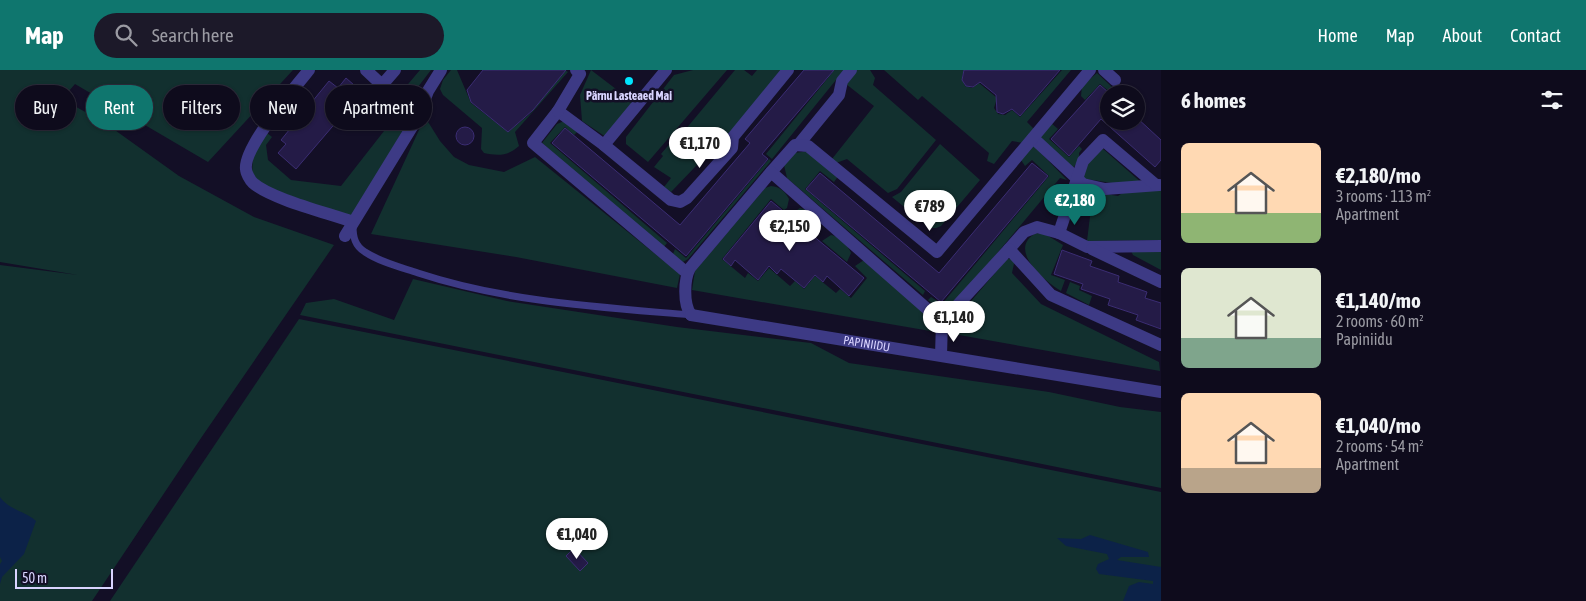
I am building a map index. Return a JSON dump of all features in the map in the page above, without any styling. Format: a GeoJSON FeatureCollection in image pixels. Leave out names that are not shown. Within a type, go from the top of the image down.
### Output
{"type":"FeatureCollection","features":[{"type":"Feature","properties":{"kind":"street"},"geometry":{"type":"LineString","coordinates":[[309,70],[274,113],[247,159],[246,170],[252,182],[266,192],[353,222]]}},
{"type":"Feature","properties":{"kind":"street"},"geometry":{"type":"LineString","coordinates":[[366,70],[382,85],[395,70]]}},
{"type":"Feature","properties":{"kind":"street"},"geometry":{"type":"LineString","coordinates":[[344,236],[418,117],[428,91],[441,70]]}},
{"type":"Feature","properties":{"kind":"street"},"geometry":{"type":"LineString","coordinates":[[576,70],[580,74],[558,111],[533,143],[687,273]]}},
{"type":"Feature","properties":{"kind":"street"},"geometry":{"type":"LineString","coordinates":[[604,145],[666,70]]}},
{"type":"Feature","properties":{"kind":"street"},"geometry":{"type":"LineString","coordinates":[[558,111],[604,145],[671,200],[680,202],[687,198],[732,148],[733,137],[788,70]]}},
{"type":"Feature","properties":{"kind":"street"},"geometry":{"type":"LineString","coordinates":[[691,315],[686,303],[687,273],[788,150],[800,144],[839,95],[842,81],[851,70]]}},
{"type":"Feature","properties":{"kind":"street"},"geometry":{"type":"LineString","coordinates":[[800,144],[808,146],[830,162],[938,252],[1090,70]]}},
{"type":"Feature","properties":{"kind":"street"},"geometry":{"type":"LineString","coordinates":[[1104,70],[1115,80]]}},
{"type":"Feature","properties":{"kind":"street"},"geometry":{"type":"LineString","coordinates":[[1033,138],[1075,179],[1083,184],[1105,189],[1158,185]]}},
{"type":"Feature","properties":{"kind":"street"},"geometry":{"type":"LineString","coordinates":[[1058,233],[1071,200],[1075,179],[1083,160],[1103,140],[1158,185]]}},
{"type":"Feature","properties":{"kind":"street"},"geometry":{"type":"LineString","coordinates":[[771,172],[942,322]]}},
{"type":"Feature","properties":{"kind":"street"},"geometry":{"type":"LineString","coordinates":[[941,354],[942,322],[1024,232],[1037,227],[1058,233],[1161,282]]}},
{"type":"Feature","properties":{"kind":"street"},"geometry":{"type":"LineString","coordinates":[[1087,247],[1161,246]]}},
{"type":"Feature","properties":{"kind":"street"},"geometry":{"type":"LineString","coordinates":[[1009,249],[1051,295],[1161,345]]}},
{"type":"Feature","properties":{"kind":"street","name":"PAPINIIDU"},"geometry":{"type":"LineString","coordinates":[[691,315],[941,354],[1161,392]]}},
{"type":"Feature","properties":{"kind":"lane"},"geometry":{"type":"LineString","coordinates":[[353,222],[353,238],[364,252],[389,264],[444,282],[526,300],[691,315]]}},
{"type":"Feature","properties":{"kind":"green space"},"geometry":{"type":"Polygon","coordinates":[[[0,70],[293,70],[279,85],[250,85],[250,117],[240,127],[240,85],[163,85],[163,130],[238,130],[208,162],[153,130],[153,85],[86,85],[86,90],[75,84],[15,85],[15,130],[76,130],[76,107],[86,112],[86,130],[115,130],[179,176],[254,217],[334,245],[92,601],[0,601],[0,265],[78,275],[0,262],[0,70]]]}},
{"type":"Feature","properties":{"kind":"green space"},"geometry":{"type":"Polygon","coordinates":[[[420,70],[431,70],[419,85],[407,85],[420,70]]]}},
{"type":"Feature","properties":{"kind":"green space"},"geometry":{"type":"Polygon","coordinates":[[[451,70],[457,70],[471,103],[508,132],[531,113],[565,70],[568,72],[515,132],[519,146],[511,152],[494,155],[484,153],[481,149],[482,128],[443,95],[440,89],[443,80],[451,70]]]}},
{"type":"Feature","properties":{"kind":"green space"},"geometry":{"type":"Polygon","coordinates":[[[591,70],[633,102],[606,137],[582,121],[580,95],[591,70]]]}},
{"type":"Feature","properties":{"kind":"green space"},"geometry":{"type":"Polygon","coordinates":[[[693,70],[727,70],[648,162],[626,144],[626,137],[674,75],[693,70]]]}},
{"type":"Feature","properties":{"kind":"green space"},"geometry":{"type":"Polygon","coordinates":[[[735,70],[744,70],[752,76],[757,70],[783,70],[723,142],[719,142],[671,192],[664,187],[671,178],[654,167],[663,156],[661,154],[672,141],[675,142],[735,70]]]}},
{"type":"Feature","properties":{"kind":"green space"},"geometry":{"type":"Polygon","coordinates":[[[829,70],[844,70],[772,159],[766,154],[832,73],[829,70]]]}},
{"type":"Feature","properties":{"kind":"green space"},"geometry":{"type":"Polygon","coordinates":[[[857,70],[870,70],[875,78],[873,85],[936,140],[897,189],[888,193],[847,159],[836,163],[832,159],[874,106],[846,84],[857,70]]]}},
{"type":"Feature","properties":{"kind":"green space"},"geometry":{"type":"Polygon","coordinates":[[[884,70],[964,70],[962,77],[965,86],[972,88],[979,83],[997,98],[994,108],[998,114],[1005,115],[1012,110],[1020,117],[1062,70],[1071,70],[1027,122],[1034,129],[1023,143],[1012,141],[994,164],[987,161],[989,153],[922,96],[918,100],[884,70]]]}},
{"type":"Feature","properties":{"kind":"green space"},"geometry":{"type":"Polygon","coordinates":[[[1097,73],[1110,85],[1100,84],[1085,100],[1081,96],[1082,86],[1097,73]]]}},
{"type":"Feature","properties":{"kind":"green space"},"geometry":{"type":"Polygon","coordinates":[[[564,121],[578,131],[574,135],[565,127],[550,143],[667,243],[663,248],[542,143],[557,124],[564,121]]]}},
{"type":"Feature","properties":{"kind":"green space"},"geometry":{"type":"Polygon","coordinates":[[[1051,123],[1058,129],[1049,139],[1069,157],[1079,146],[1082,149],[1079,153],[1079,160],[1073,168],[1041,142],[1041,135],[1051,123]]]}},
{"type":"Feature","properties":{"kind":"green space"},"geometry":{"type":"Polygon","coordinates":[[[432,128],[454,157],[469,165],[504,172],[535,157],[680,274],[677,288],[516,257],[371,234],[419,130],[432,130],[432,128]]]}},
{"type":"Feature","properties":{"kind":"green space"},"geometry":{"type":"Polygon","coordinates":[[[385,130],[403,130],[352,218],[268,188],[252,175],[253,151],[267,133],[272,137],[266,145],[268,160],[291,180],[341,186],[385,130]]]}},
{"type":"Feature","properties":{"kind":"green space"},"geometry":{"type":"Polygon","coordinates":[[[940,144],[980,180],[941,226],[930,228],[892,197],[901,192],[940,144]]]}},
{"type":"Feature","properties":{"kind":"green space"},"geometry":{"type":"Polygon","coordinates":[[[1033,145],[1067,180],[1060,178],[948,312],[941,311],[928,300],[931,297],[942,304],[1049,176],[1032,160],[1025,166],[1021,160],[1033,145]]]}},
{"type":"Feature","properties":{"kind":"green space"},"geometry":{"type":"Polygon","coordinates":[[[1102,148],[1143,184],[1118,184],[1080,178],[1084,166],[1102,148]]]}},
{"type":"Feature","properties":{"kind":"green space"},"geometry":{"type":"Polygon","coordinates":[[[809,151],[839,175],[834,182],[820,171],[805,189],[925,291],[923,295],[787,178],[784,165],[794,153],[809,151]]]}},
{"type":"Feature","properties":{"kind":"green space"},"geometry":{"type":"Polygon","coordinates":[[[769,159],[771,161],[688,259],[683,262],[673,254],[675,249],[686,258],[769,159]]]}},
{"type":"Feature","properties":{"kind":"green space"},"geometry":{"type":"Polygon","coordinates":[[[771,186],[780,188],[786,194],[789,199],[787,208],[784,210],[771,199],[722,259],[745,278],[748,273],[758,281],[769,268],[790,286],[795,281],[804,289],[815,276],[836,293],[840,289],[851,298],[867,278],[855,266],[864,260],[937,323],[936,332],[692,290],[695,271],[765,188],[771,186]]]}},
{"type":"Feature","properties":{"kind":"green space"},"geometry":{"type":"Polygon","coordinates":[[[1161,188],[1161,240],[1087,241],[1093,192],[1118,196],[1124,192],[1161,188]]]}},
{"type":"Feature","properties":{"kind":"green space"},"geometry":{"type":"Polygon","coordinates":[[[800,208],[809,212],[816,219],[818,232],[816,237],[790,215],[800,208]]]}},
{"type":"Feature","properties":{"kind":"green space"},"geometry":{"type":"Polygon","coordinates":[[[1036,233],[1045,234],[1063,245],[1051,275],[1065,280],[1061,291],[1045,280],[1026,255],[1025,247],[1028,240],[1036,233]]]}},
{"type":"Feature","properties":{"kind":"green space"},"geometry":{"type":"Polygon","coordinates":[[[831,235],[840,239],[850,250],[851,253],[847,262],[822,241],[831,235]]]}},
{"type":"Feature","properties":{"kind":"green space"},"geometry":{"type":"Polygon","coordinates":[[[1131,251],[1161,252],[1161,270],[1133,255],[1131,251]]]}},
{"type":"Feature","properties":{"kind":"green space"},"geometry":{"type":"Polygon","coordinates":[[[1007,259],[1015,259],[1012,273],[1041,304],[1159,362],[1160,371],[948,333],[954,321],[1007,259]]]}},
{"type":"Feature","properties":{"kind":"green space"},"geometry":{"type":"Polygon","coordinates":[[[413,279],[507,301],[677,327],[811,343],[849,363],[1049,392],[1120,407],[1161,412],[1161,488],[300,315],[306,303],[334,299],[394,320],[413,279]]]}},
{"type":"Feature","properties":{"kind":"green space"},"geometry":{"type":"Polygon","coordinates":[[[1070,282],[1080,286],[1079,290],[1092,296],[1089,305],[1066,293],[1070,282]]]}},
{"type":"Feature","properties":{"kind":"green space"},"geometry":{"type":"Polygon","coordinates":[[[299,319],[1161,492],[1161,601],[110,601],[299,319]]]}},
{"type":"Feature","properties":{"kind":"water"},"geometry":{"type":"Polygon","coordinates":[[[0,497],[12,508],[36,521],[24,554],[2,577],[0,584],[0,564],[2,561],[0,557],[0,497]]]}},
{"type":"Feature","properties":{"kind":"water"},"geometry":{"type":"Polygon","coordinates":[[[1090,535],[1148,552],[1149,557],[1121,557],[1117,560],[1161,567],[1161,601],[1123,601],[1129,586],[1139,582],[1153,584],[1153,581],[1099,574],[1096,569],[1098,564],[1109,559],[1107,554],[1066,546],[1057,538],[1081,539],[1090,535]]]}},
{"type":"Feature","properties":{"kind":"building"},"geometry":{"type":"Polygon","coordinates":[[[483,70],[566,70],[533,110],[508,132],[471,102],[467,90],[483,70]]]}},
{"type":"Feature","properties":{"kind":"building"},"geometry":{"type":"Polygon","coordinates":[[[804,70],[834,70],[762,154],[768,159],[686,256],[552,143],[565,128],[680,225],[750,143],[745,139],[804,70]]]}},
{"type":"Feature","properties":{"kind":"building"},"geometry":{"type":"Polygon","coordinates":[[[964,70],[1060,70],[1020,116],[1012,109],[1003,114],[997,112],[996,95],[980,82],[973,87],[966,86],[962,80],[964,70]]]}},
{"type":"Feature","properties":{"kind":"building"},"geometry":{"type":"Polygon","coordinates":[[[346,78],[354,85],[340,85],[346,78]]]}},
{"type":"Feature","properties":{"kind":"building"},"geometry":{"type":"Polygon","coordinates":[[[329,81],[334,85],[326,85],[329,81]]]}},
{"type":"Feature","properties":{"kind":"building"},"geometry":{"type":"Polygon","coordinates":[[[1100,85],[1100,120],[1069,156],[1051,139],[1100,85]]]}},
{"type":"Feature","properties":{"kind":"building"},"geometry":{"type":"Polygon","coordinates":[[[325,86],[325,130],[329,130],[296,169],[278,153],[286,144],[281,140],[289,130],[315,130],[315,98],[325,86]]]}},
{"type":"Feature","properties":{"kind":"building"},"geometry":{"type":"Polygon","coordinates":[[[1145,125],[1161,140],[1161,160],[1155,167],[1113,130],[1145,130],[1145,125]]]}},
{"type":"Feature","properties":{"kind":"building"},"geometry":{"type":"Polygon","coordinates":[[[465,127],[471,130],[474,136],[471,142],[465,145],[459,142],[456,136],[459,130],[465,127]]]}},
{"type":"Feature","properties":{"kind":"building"},"geometry":{"type":"Polygon","coordinates":[[[1032,163],[1048,176],[941,302],[806,189],[820,173],[939,273],[1032,163]]]}},
{"type":"Feature","properties":{"kind":"building"},"geometry":{"type":"Polygon","coordinates":[[[771,201],[864,278],[849,296],[827,276],[823,282],[815,275],[804,288],[781,269],[777,274],[769,266],[758,280],[735,260],[731,266],[723,259],[771,201]]]}},
{"type":"Feature","properties":{"kind":"building"},"geometry":{"type":"Polygon","coordinates":[[[1062,250],[1092,261],[1090,266],[1119,276],[1118,282],[1147,292],[1145,298],[1161,303],[1161,329],[1136,320],[1138,315],[1108,305],[1110,299],[1081,289],[1083,284],[1054,274],[1062,250]]]}},
{"type":"Feature","properties":{"kind":"building"},"geometry":{"type":"Polygon","coordinates":[[[574,548],[588,563],[580,571],[566,556],[574,548]]]}},
{"type":"Feature","properties":{"kind":"place","name":"Pärnu Lasteaed Mai"},"geometry":{"type":"Point","coordinates":[629,81]}}]}
